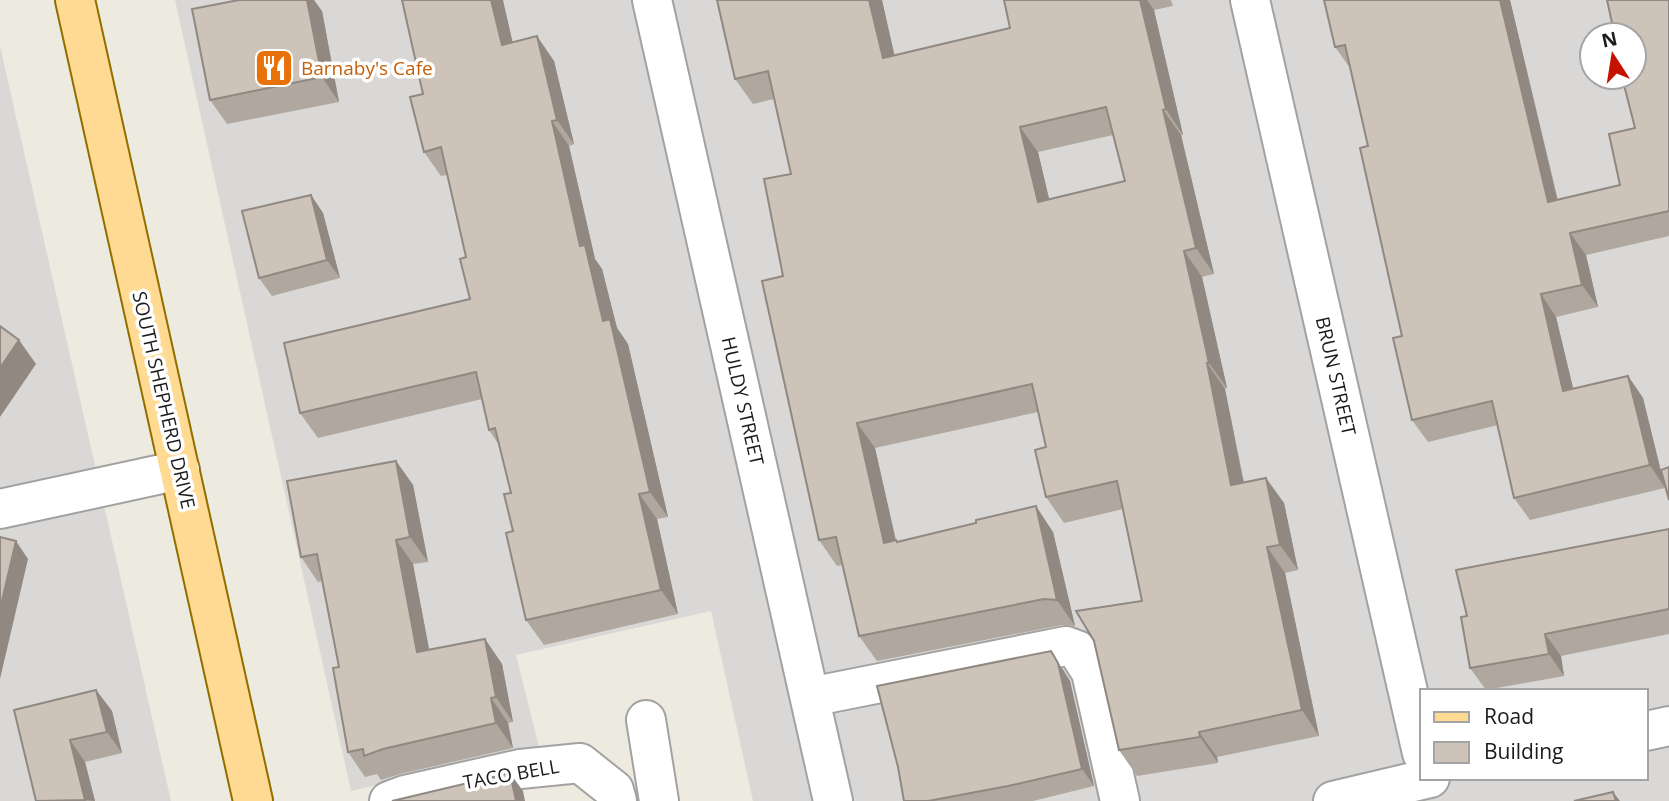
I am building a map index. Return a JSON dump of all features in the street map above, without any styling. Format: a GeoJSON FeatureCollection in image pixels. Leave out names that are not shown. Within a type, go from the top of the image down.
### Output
{"type":"FeatureCollection","features":[{"type":"Feature","properties":{"kind":"main road","name":"SOUTH SHEPHERD DRIVE"},"geometry":{"type":"LineString","coordinates":[[75,0],[253,801]]}},
{"type":"Feature","properties":{"kind":"street","name":"HULDY STREET"},"geometry":{"type":"LineString","coordinates":[[652,0],[833,801]]}},
{"type":"Feature","properties":{"kind":"street","name":"BRUN STREET"},"geometry":{"type":"LineString","coordinates":[[1250,0],[1420,744]]}},
{"type":"Feature","properties":{"kind":"street"},"geometry":{"type":"LineString","coordinates":[[0,509],[180,470]]}},
{"type":"Feature","properties":{"kind":"street"},"geometry":{"type":"LineString","coordinates":[[810,697],[1066,646],[1077,650],[1091,672],[1120,801]]}},
{"type":"Feature","properties":{"kind":"street"},"geometry":{"type":"LineString","coordinates":[[646,720],[659,801]]}},
{"type":"Feature","properties":{"kind":"street"},"geometry":{"type":"LineString","coordinates":[[1648,731],[1669,726]]}},
{"type":"Feature","properties":{"kind":"street","name":"TACO BELL"},"geometry":{"type":"LineString","coordinates":[[389,801],[405,794],[520,769],[580,763],[614,790],[617,801]]}},
{"type":"Feature","properties":{"kind":"street"},"geometry":{"type":"LineString","coordinates":[[1333,801],[1421,780]]}},
{"type":"Feature","properties":{"kind":"street"},"geometry":{"type":"LineString","coordinates":[[1429,780],[1433,801]]}},
{"type":"Feature","properties":{"kind":"shaded area"},"geometry":{"type":"Polygon","coordinates":[[[175,0],[1669,0],[1669,801],[753,801],[711,611],[516,655],[539,747],[351,791],[175,0]]]}},
{"type":"Feature","properties":{"kind":"shaded area"},"geometry":{"type":"Polygon","coordinates":[[[0,46],[171,801],[0,801],[0,46]]]}},
{"type":"Feature","properties":{"kind":"building","name":"Barnaby's Cafe"},"geometry":{"type":"Polygon","coordinates":[[[239,0],[307,0],[322,77],[210,100],[192,9],[239,0]]]}},
{"type":"Feature","properties":{"kind":"building"},"geometry":{"type":"Polygon","coordinates":[[[402,0],[491,0],[502,45],[537,36],[557,120],[552,121],[580,246],[585,245],[603,321],[610,319],[650,492],[639,494],[661,590],[526,620],[506,533],[513,531],[504,494],[511,493],[495,428],[489,430],[476,372],[300,413],[284,343],[470,299],[460,259],[466,257],[441,147],[424,152],[410,97],[423,94],[402,0]]]}},
{"type":"Feature","properties":{"kind":"building"},"geometry":{"type":"Polygon","coordinates":[[[717,0],[869,0],[883,58],[1010,28],[1004,0],[1140,0],[1196,248],[1184,251],[1209,363],[1231,485],[1266,478],[1280,545],[1267,547],[1302,710],[1199,732],[1200,737],[1119,750],[1094,641],[1076,611],[1142,601],[1117,481],[1046,497],[1035,450],[1046,447],[1032,384],[857,423],[884,543],[976,523],[976,520],[1036,506],[1057,600],[1044,599],[859,636],[836,537],[819,540],[762,281],[783,276],[764,179],[791,174],[768,71],[735,79],[717,0]],[[1106,107],[1020,127],[1038,202],[1125,181],[1106,107]]]}},
{"type":"Feature","properties":{"kind":"building"},"geometry":{"type":"Polygon","coordinates":[[[1324,0],[1500,0],[1548,202],[1620,185],[1609,134],[1635,128],[1626,91],[1648,91],[1648,21],[1612,21],[1607,0],[1669,0],[1669,211],[1570,233],[1582,285],[1541,294],[1563,391],[1628,376],[1650,465],[1514,498],[1492,401],[1412,420],[1393,338],[1402,336],[1360,148],[1368,146],[1345,45],[1335,47],[1324,0]]]}},
{"type":"Feature","properties":{"kind":"building"},"geometry":{"type":"Polygon","coordinates":[[[311,195],[327,260],[259,278],[242,211],[311,195]]]}},
{"type":"Feature","properties":{"kind":"building"},"geometry":{"type":"Polygon","coordinates":[[[0,326],[19,340],[0,368],[0,326]]]}},
{"type":"Feature","properties":{"kind":"building"},"geometry":{"type":"Polygon","coordinates":[[[396,461],[410,537],[396,540],[417,652],[485,639],[496,697],[491,698],[496,723],[383,749],[364,756],[363,749],[348,752],[333,668],[339,667],[317,554],[301,557],[287,481],[396,461]]]}},
{"type":"Feature","properties":{"kind":"building"},"geometry":{"type":"Polygon","coordinates":[[[1669,467],[1669,500],[1661,470],[1669,467]]]}},
{"type":"Feature","properties":{"kind":"building"},"geometry":{"type":"Polygon","coordinates":[[[1669,529],[1669,609],[1545,634],[1549,654],[1470,668],[1461,617],[1467,616],[1456,570],[1669,529]]]}},
{"type":"Feature","properties":{"kind":"building"},"geometry":{"type":"Polygon","coordinates":[[[0,537],[16,541],[0,609],[0,537]]]}},
{"type":"Feature","properties":{"kind":"building"},"geometry":{"type":"Polygon","coordinates":[[[1051,651],[1058,663],[1082,769],[928,801],[904,801],[877,686],[1051,651]]]}},
{"type":"Feature","properties":{"kind":"building"},"geometry":{"type":"Polygon","coordinates":[[[96,690],[107,732],[70,740],[85,800],[36,801],[14,710],[96,690]]]}},
{"type":"Feature","properties":{"kind":"building"},"geometry":{"type":"Polygon","coordinates":[[[510,773],[516,801],[392,801],[510,773]]]}},
{"type":"Feature","properties":{"kind":"building"},"geometry":{"type":"Polygon","coordinates":[[[1613,792],[1616,801],[1574,801],[1613,792]]]}},
{"type":"Feature","properties":{"kind":"place","name":"Barnaby's Cafe"},"geometry":{"type":"Point","coordinates":[274,68]}}]}
